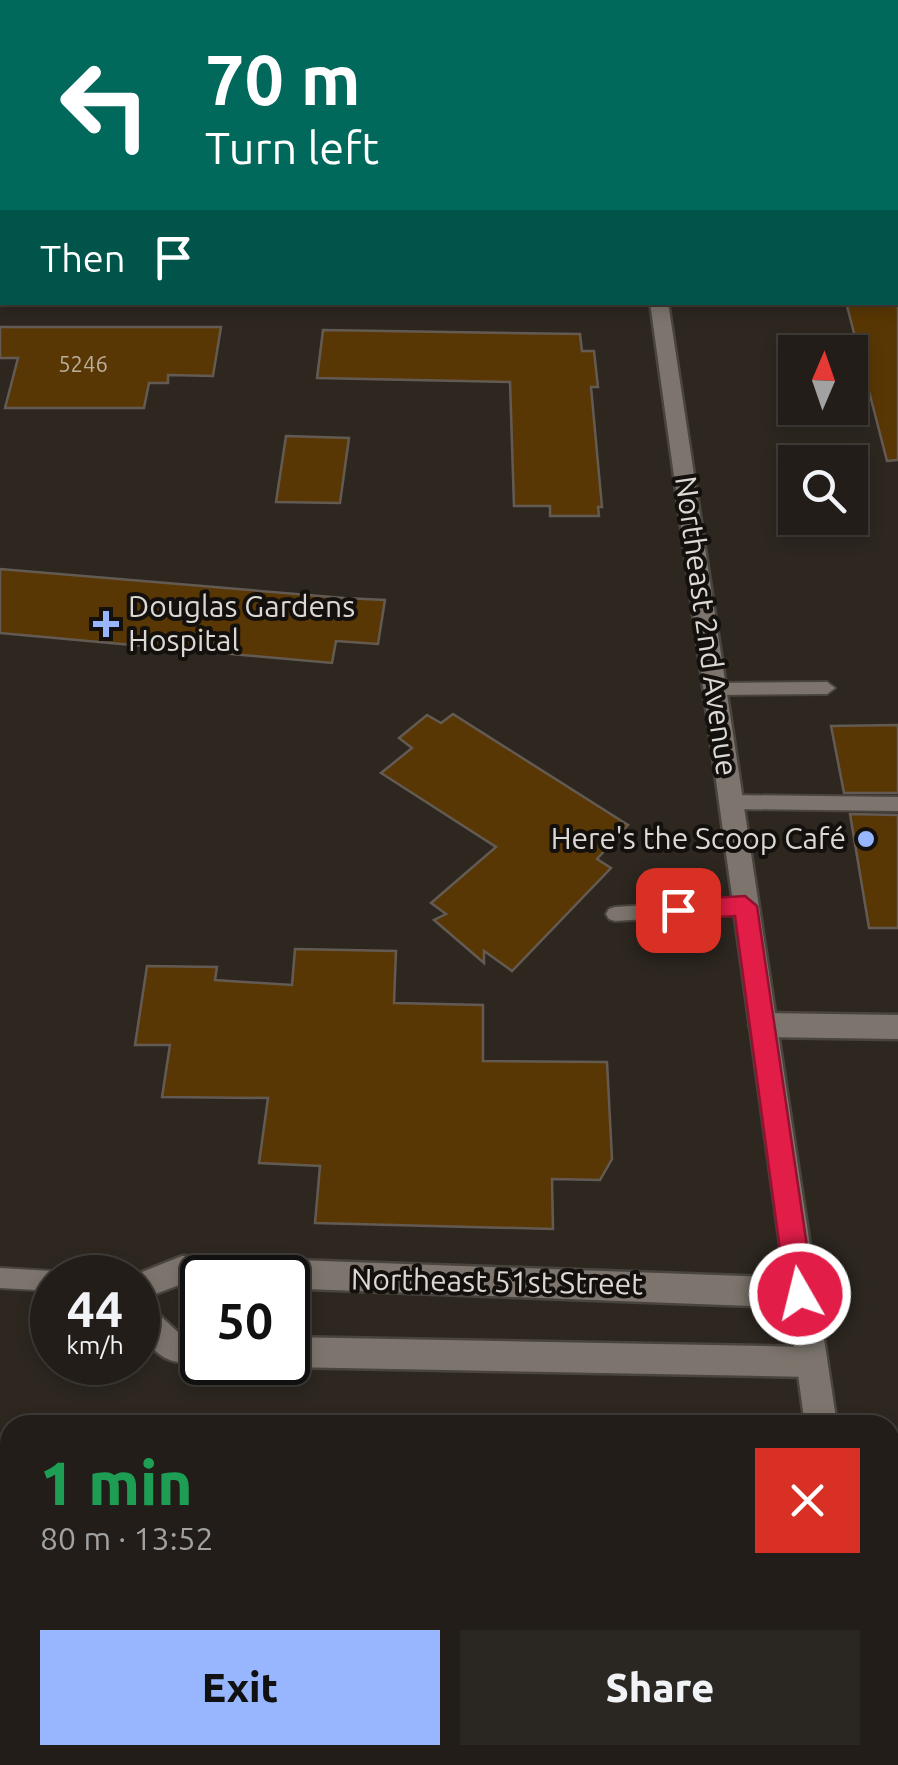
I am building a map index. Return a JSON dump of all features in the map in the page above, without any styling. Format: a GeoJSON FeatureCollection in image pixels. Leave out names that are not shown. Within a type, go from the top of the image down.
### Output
{"type":"FeatureCollection","features":[{"type":"Feature","properties":{"kind":"main road","name":"Northeast 2nd Avenue"},"geometry":{"type":"LineString","coordinates":[[659,305],[820,1415]]}},
{"type":"Feature","properties":{"kind":"main road"},"geometry":{"type":"LineString","coordinates":[[762,1024],[898,1027]]}},
{"type":"Feature","properties":{"kind":"main road","name":"Northeast 51st Street"},"geometry":{"type":"LineString","coordinates":[[310,1277],[684,1286],[800,1294]]}},
{"type":"Feature","properties":{"kind":"main road"},"geometry":{"type":"LineString","coordinates":[[160,1335],[172,1348],[180,1348]]}},
{"type":"Feature","properties":{"kind":"main road"},"geometry":{"type":"LineString","coordinates":[[310,1352],[810,1362]]}},
{"type":"Feature","properties":{"kind":"lane"},"geometry":{"type":"LineString","coordinates":[[715,689],[827,688]]}},
{"type":"Feature","properties":{"kind":"lane"},"geometry":{"type":"LineString","coordinates":[[731,802],[898,804]]}},
{"type":"Feature","properties":{"kind":"lane"},"geometry":{"type":"LineString","coordinates":[[615,914],[745,906]]}},
{"type":"Feature","properties":{"kind":"lane"},"geometry":{"type":"LineString","coordinates":[[0,1278],[30,1279]]}},
{"type":"Feature","properties":{"kind":"building"},"geometry":{"type":"Polygon","coordinates":[[[847,305],[898,305],[898,460],[887,461],[868,387],[868,335],[855,335],[847,305]]]}},
{"type":"Feature","properties":{"kind":"building"},"geometry":{"type":"Polygon","coordinates":[[[0,327],[221,327],[213,376],[168,375],[168,383],[149,383],[144,408],[5,408],[18,358],[0,358],[0,327]]]}},
{"type":"Feature","properties":{"kind":"building"},"geometry":{"type":"Polygon","coordinates":[[[323,330],[580,334],[582,351],[594,351],[598,387],[591,387],[602,507],[598,507],[599,516],[550,516],[550,506],[514,506],[510,382],[317,378],[323,330]]]}},
{"type":"Feature","properties":{"kind":"building"},"geometry":{"type":"Polygon","coordinates":[[[286,436],[349,438],[340,503],[276,502],[286,436]]]}},
{"type":"Feature","properties":{"kind":"building"},"geometry":{"type":"Polygon","coordinates":[[[0,569],[385,600],[378,644],[336,641],[332,663],[0,633],[0,569]]]}},
{"type":"Feature","properties":{"kind":"building"},"geometry":{"type":"Polygon","coordinates":[[[453,714],[628,825],[597,859],[611,868],[512,971],[484,951],[484,963],[434,920],[446,914],[431,903],[496,847],[381,773],[412,748],[399,738],[427,715],[441,723],[453,714]]]}},
{"type":"Feature","properties":{"kind":"building"},"geometry":{"type":"Polygon","coordinates":[[[898,725],[898,793],[844,793],[831,726],[898,725]]]}},
{"type":"Feature","properties":{"kind":"building"},"geometry":{"type":"Polygon","coordinates":[[[850,814],[898,815],[898,928],[869,928],[850,814]]]}},
{"type":"Feature","properties":{"kind":"building"},"geometry":{"type":"Polygon","coordinates":[[[295,949],[396,951],[394,1003],[483,1005],[483,1061],[607,1062],[612,1159],[600,1180],[552,1179],[553,1229],[315,1223],[320,1166],[259,1163],[268,1098],[162,1097],[170,1045],[135,1045],[147,966],[217,967],[215,980],[292,985],[295,949]]]}},
{"type":"Feature","properties":{"kind":"place","name":"Douglas Gardens Hospital"},"geometry":{"type":"Point","coordinates":[106,624]}},
{"type":"Feature","properties":{"kind":"place","name":"Here's the Scoop Café"},"geometry":{"type":"Point","coordinates":[866,839]}},
{"type":"Feature","properties":{"kind":"route"},"geometry":{"type":"LineString","coordinates":[[678,910],[745,906],[800,1294]]}}]}
